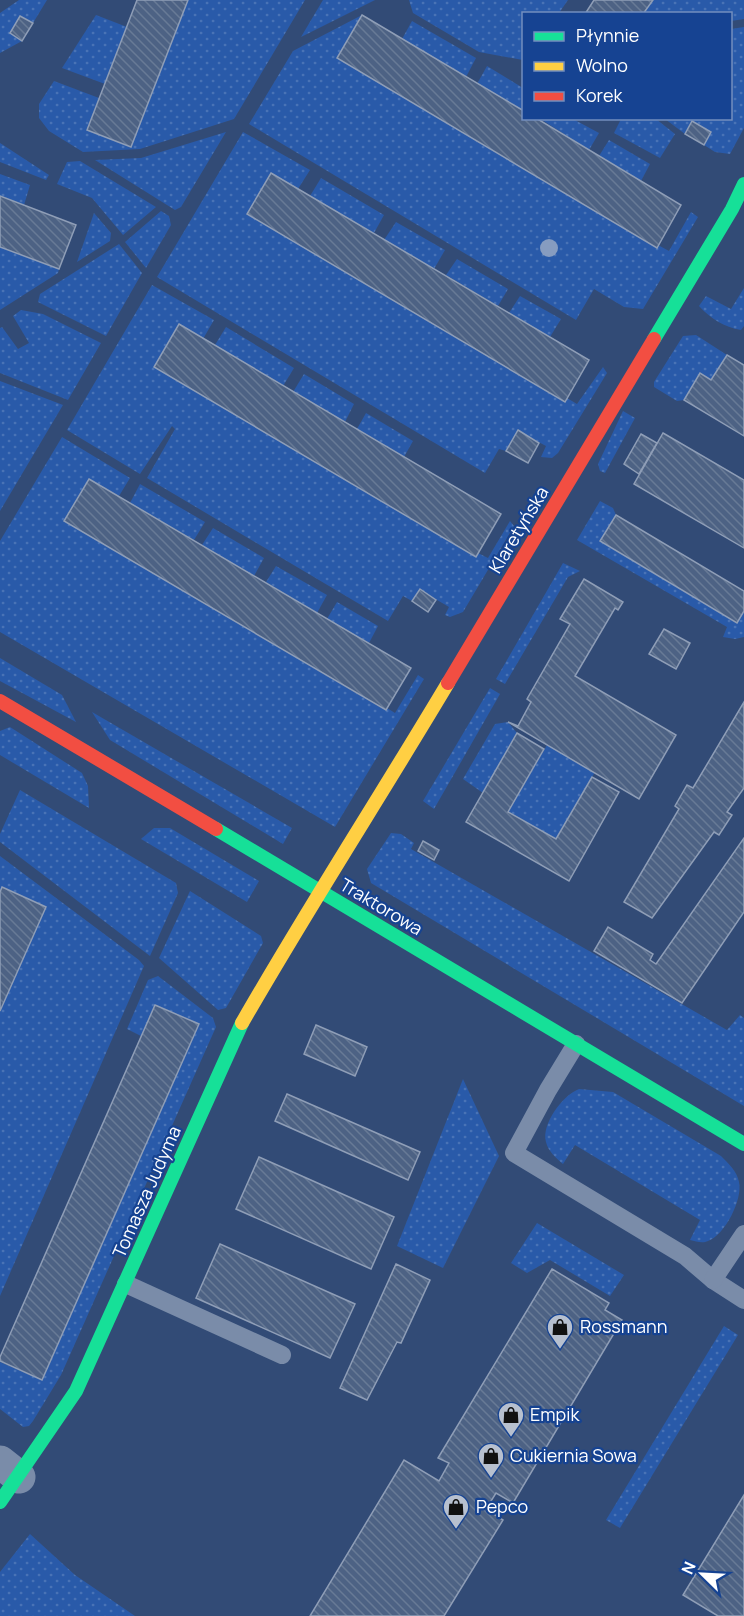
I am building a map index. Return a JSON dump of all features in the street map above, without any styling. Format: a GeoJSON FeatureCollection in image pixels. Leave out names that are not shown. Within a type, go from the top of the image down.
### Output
{"type":"FeatureCollection","features":[{"type":"Feature","properties":{"kind":"street","name":"Klaretyńska"},"geometry":{"type":"LineString","coordinates":[[320,892],[738,212],[744,184]]}},
{"type":"Feature","properties":{"kind":"street","name":"Traktorowa"},"geometry":{"type":"LineString","coordinates":[[0,701],[744,1144]]}},
{"type":"Feature","properties":{"kind":"street","name":"Tomasza Judyma"},"geometry":{"type":"LineString","coordinates":[[6,1480],[76,1391],[126,1284],[238,1029],[320,892]]}},
{"type":"Feature","properties":{"kind":"lane"},"geometry":{"type":"LineString","coordinates":[[576,1044],[514,1153],[684,1256],[713,1280],[744,1300]]}},
{"type":"Feature","properties":{"kind":"lane"},"geometry":{"type":"LineString","coordinates":[[713,1280],[744,1234]]}},
{"type":"Feature","properties":{"kind":"lane"},"geometry":{"type":"LineString","coordinates":[[126,1284],[282,1355]]}},
{"type":"Feature","properties":{"kind":"shaded area"},"geometry":{"type":"Polygon","coordinates":[[[19,0],[47,0],[33,23],[20,16],[10,33],[22,41],[0,53],[0,13],[19,0]]]}},
{"type":"Feature","properties":{"kind":"shaded area"},"geometry":{"type":"Polygon","coordinates":[[[188,0],[305,0],[234,119],[140,149],[83,152],[49,131],[39,118],[39,104],[54,81],[99,98],[87,130],[131,147],[188,0]]]}},
{"type":"Feature","properties":{"kind":"shaded area"},"geometry":{"type":"Polygon","coordinates":[[[323,0],[375,0],[301,37],[323,0]]]}},
{"type":"Feature","properties":{"kind":"shaded area"},"geometry":{"type":"Polygon","coordinates":[[[409,0],[568,0],[560,12],[522,12],[522,60],[479,52],[413,13],[409,0]]]}},
{"type":"Feature","properties":{"kind":"shaded area"},"geometry":{"type":"Polygon","coordinates":[[[653,0],[744,0],[744,19],[732,21],[732,12],[644,12],[653,0]]]}},
{"type":"Feature","properties":{"kind":"shaded area"},"geometry":{"type":"Polygon","coordinates":[[[96,15],[127,27],[105,84],[62,68],[96,15]]]}},
{"type":"Feature","properties":{"kind":"shaded area"},"geometry":{"type":"Polygon","coordinates":[[[362,15],[658,245],[669,251],[691,212],[698,217],[643,309],[624,307],[594,289],[576,320],[249,124],[293,51],[362,15]]]}},
{"type":"Feature","properties":{"kind":"shaded area"},"geometry":{"type":"Polygon","coordinates":[[[412,21],[476,58],[466,77],[402,39],[412,21]]]}},
{"type":"Feature","properties":{"kind":"shaded area"},"geometry":{"type":"Polygon","coordinates":[[[744,27],[744,128],[730,154],[715,152],[704,145],[711,132],[692,122],[685,134],[666,120],[732,120],[732,29],[744,27]]]}},
{"type":"Feature","properties":{"kind":"shaded area"},"geometry":{"type":"Polygon","coordinates":[[[487,66],[522,87],[522,110],[477,84],[487,66]]]}},
{"type":"Feature","properties":{"kind":"shaded area"},"geometry":{"type":"Polygon","coordinates":[[[542,120],[575,120],[599,133],[589,150],[542,120]]]}},
{"type":"Feature","properties":{"kind":"shaded area"},"geometry":{"type":"Polygon","coordinates":[[[620,120],[657,120],[675,134],[660,158],[614,133],[620,120]]]}},
{"type":"Feature","properties":{"kind":"shaded area"},"geometry":{"type":"Polygon","coordinates":[[[226,132],[181,207],[175,210],[95,160],[141,158],[226,132]]]}},
{"type":"Feature","properties":{"kind":"shaded area"},"geometry":{"type":"Polygon","coordinates":[[[243,132],[310,170],[298,189],[271,173],[247,214],[565,401],[567,398],[577,404],[603,367],[607,373],[558,453],[552,458],[541,457],[546,446],[518,431],[506,451],[499,449],[485,473],[157,277],[243,132]]]}},
{"type":"Feature","properties":{"kind":"shaded area"},"geometry":{"type":"Polygon","coordinates":[[[609,140],[650,164],[641,181],[599,156],[609,140]]]}},
{"type":"Feature","properties":{"kind":"shaded area"},"geometry":{"type":"Polygon","coordinates":[[[0,143],[49,175],[46,180],[0,162],[0,143]]]}},
{"type":"Feature","properties":{"kind":"shaded area"},"geometry":{"type":"Polygon","coordinates":[[[80,161],[156,207],[123,235],[92,198],[57,184],[67,162],[80,161]]]}},
{"type":"Feature","properties":{"kind":"shaded area"},"geometry":{"type":"Polygon","coordinates":[[[0,174],[30,185],[24,205],[0,196],[0,174]]]}},
{"type":"Feature","properties":{"kind":"shaded area"},"geometry":{"type":"Polygon","coordinates":[[[321,178],[384,215],[374,233],[310,196],[321,178]]]}},
{"type":"Feature","properties":{"kind":"shaded area"},"geometry":{"type":"Polygon","coordinates":[[[161,211],[169,216],[171,225],[146,268],[125,242],[161,211]]]}},
{"type":"Feature","properties":{"kind":"shaded area"},"geometry":{"type":"Polygon","coordinates":[[[94,213],[111,233],[110,241],[77,262],[94,213]]]}},
{"type":"Feature","properties":{"kind":"shaded area"},"geometry":{"type":"Polygon","coordinates":[[[396,222],[445,250],[434,269],[384,240],[396,222]]]}},
{"type":"Feature","properties":{"kind":"shaded area"},"geometry":{"type":"Polygon","coordinates":[[[119,244],[142,273],[106,336],[38,302],[40,294],[119,244]]]}},
{"type":"Feature","properties":{"kind":"shaded area"},"geometry":{"type":"Polygon","coordinates":[[[0,247],[59,269],[58,273],[0,310],[0,247]]]}},
{"type":"Feature","properties":{"kind":"shaded area"},"geometry":{"type":"Polygon","coordinates":[[[457,259],[508,289],[498,306],[446,275],[457,259]]]}},
{"type":"Feature","properties":{"kind":"shaded area"},"geometry":{"type":"Polygon","coordinates":[[[152,285],[214,320],[203,339],[478,553],[488,558],[510,521],[514,526],[463,612],[450,617],[445,615],[449,607],[420,590],[412,601],[403,596],[388,621],[147,478],[175,429],[172,426],[140,474],[67,430],[152,285]]]}},
{"type":"Feature","properties":{"kind":"shaded area"},"geometry":{"type":"Polygon","coordinates":[[[744,288],[744,326],[741,330],[718,322],[699,306],[706,296],[731,309],[744,288]]]}},
{"type":"Feature","properties":{"kind":"shaded area"},"geometry":{"type":"Polygon","coordinates":[[[520,296],[561,319],[550,337],[509,313],[520,296]]]}},
{"type":"Feature","properties":{"kind":"shaded area"},"geometry":{"type":"Polygon","coordinates":[[[21,310],[43,314],[101,343],[68,400],[0,373],[0,328],[2,327],[18,349],[29,343],[13,316],[21,310]]]}},
{"type":"Feature","properties":{"kind":"shaded area"},"geometry":{"type":"Polygon","coordinates":[[[226,327],[294,368],[283,386],[215,345],[226,327]]]}},
{"type":"Feature","properties":{"kind":"shaded area"},"geometry":{"type":"Polygon","coordinates":[[[696,335],[727,355],[711,380],[700,374],[684,400],[677,401],[654,387],[654,382],[683,336],[696,335]]]}},
{"type":"Feature","properties":{"kind":"shaded area"},"geometry":{"type":"Polygon","coordinates":[[[304,374],[354,404],[345,422],[293,392],[304,374]]]}},
{"type":"Feature","properties":{"kind":"shaded area"},"geometry":{"type":"Polygon","coordinates":[[[0,381],[63,405],[0,511],[0,381]]]}},
{"type":"Feature","properties":{"kind":"shaded area"},"geometry":{"type":"Polygon","coordinates":[[[623,411],[635,418],[605,473],[600,471],[598,464],[623,411]]]}},
{"type":"Feature","properties":{"kind":"shaded area"},"geometry":{"type":"Polygon","coordinates":[[[366,413],[413,441],[404,457],[357,429],[366,413]]]}},
{"type":"Feature","properties":{"kind":"shaded area"},"geometry":{"type":"Polygon","coordinates":[[[62,437],[130,478],[119,496],[89,479],[65,521],[385,710],[387,708],[395,713],[418,675],[424,679],[335,827],[0,632],[0,541],[62,437]]]}},
{"type":"Feature","properties":{"kind":"shaded area"},"geometry":{"type":"Polygon","coordinates":[[[140,484],[205,522],[194,540],[130,503],[140,484]]]}},
{"type":"Feature","properties":{"kind":"shaded area"},"geometry":{"type":"Polygon","coordinates":[[[600,501],[613,508],[616,515],[737,622],[744,611],[744,637],[735,639],[723,637],[727,627],[577,540],[600,501]]]}},
{"type":"Feature","properties":{"kind":"shaded area"},"geometry":{"type":"Polygon","coordinates":[[[213,528],[264,558],[254,576],[202,545],[213,528]]]}},
{"type":"Feature","properties":{"kind":"shaded area"},"geometry":{"type":"Polygon","coordinates":[[[563,563],[580,571],[568,577],[505,684],[496,679],[563,563]]]}},
{"type":"Feature","properties":{"kind":"shaded area"},"geometry":{"type":"Polygon","coordinates":[[[276,566],[327,595],[317,613],[266,582],[276,566]]]}},
{"type":"Feature","properties":{"kind":"shaded area"},"geometry":{"type":"Polygon","coordinates":[[[337,602],[378,626],[369,643],[327,619],[337,602]]]}},
{"type":"Feature","properties":{"kind":"shaded area"},"geometry":{"type":"Polygon","coordinates":[[[0,658],[62,695],[76,722],[0,681],[0,658]]]}},
{"type":"Feature","properties":{"kind":"shaded area"},"geometry":{"type":"Polygon","coordinates":[[[490,688],[500,694],[434,809],[423,801],[490,688]]]}},
{"type":"Feature","properties":{"kind":"shaded area"},"geometry":{"type":"Polygon","coordinates":[[[92,712],[292,828],[283,844],[110,740],[92,712]]]}},
{"type":"Feature","properties":{"kind":"shaded area"},"geometry":{"type":"Polygon","coordinates":[[[508,722],[517,733],[483,793],[463,779],[495,724],[508,722]]]}},
{"type":"Feature","properties":{"kind":"shaded area"},"geometry":{"type":"Polygon","coordinates":[[[10,727],[82,773],[88,786],[89,808],[0,755],[0,731],[10,727]]]}},
{"type":"Feature","properties":{"kind":"shaded area"},"geometry":{"type":"Polygon","coordinates":[[[547,745],[595,772],[556,839],[508,812],[547,745]]]}},
{"type":"Feature","properties":{"kind":"shaded area"},"geometry":{"type":"Polygon","coordinates":[[[20,790],[176,883],[178,893],[150,956],[0,842],[0,834],[20,790]]]}},
{"type":"Feature","properties":{"kind":"shaded area"},"geometry":{"type":"Polygon","coordinates":[[[154,828],[170,828],[259,881],[247,902],[141,839],[154,828]]]}},
{"type":"Feature","properties":{"kind":"shaded area"},"geometry":{"type":"Polygon","coordinates":[[[391,833],[401,834],[414,843],[411,849],[727,1030],[740,1015],[744,1018],[744,1106],[371,883],[367,869],[391,833]]]}},
{"type":"Feature","properties":{"kind":"shaded area"},"geometry":{"type":"Polygon","coordinates":[[[0,856],[144,966],[0,1296],[0,1011],[46,907],[3,887],[0,892],[0,856]]]}},
{"type":"Feature","properties":{"kind":"shaded area"},"geometry":{"type":"Polygon","coordinates":[[[190,891],[261,936],[263,943],[226,1008],[218,1010],[159,958],[190,891]]]}},
{"type":"Feature","properties":{"kind":"shaded area"},"geometry":{"type":"Polygon","coordinates":[[[158,976],[213,1018],[216,1027],[61,1375],[33,1421],[29,1426],[23,1427],[0,1409],[0,1362],[42,1380],[199,1024],[155,1005],[141,1036],[127,1029],[148,980],[158,976]]]}},
{"type":"Feature","properties":{"kind":"shaded area"},"geometry":{"type":"Polygon","coordinates":[[[463,1079],[499,1156],[443,1268],[397,1246],[463,1079]]]}},
{"type":"Feature","properties":{"kind":"shaded area"},"geometry":{"type":"Polygon","coordinates":[[[579,1089],[613,1092],[726,1161],[736,1174],[740,1189],[735,1207],[721,1232],[706,1242],[690,1240],[700,1220],[575,1145],[563,1164],[555,1157],[546,1142],[547,1127],[560,1104],[579,1089]]]}},
{"type":"Feature","properties":{"kind":"shaded area"},"geometry":{"type":"Polygon","coordinates":[[[537,1223],[624,1275],[610,1296],[550,1260],[527,1273],[511,1263],[537,1223]]]}},
{"type":"Feature","properties":{"kind":"shaded area"},"geometry":{"type":"Polygon","coordinates":[[[724,1326],[738,1335],[620,1528],[606,1520],[724,1326]]]}},
{"type":"Feature","properties":{"kind":"shaded area"},"geometry":{"type":"Polygon","coordinates":[[[30,1534],[75,1575],[135,1616],[0,1616],[0,1572],[30,1534]]]}},
{"type":"Feature","properties":{"kind":"building"},"geometry":{"type":"Polygon","coordinates":[[[137,0],[188,0],[131,147],[87,130],[137,0]]]}},
{"type":"Feature","properties":{"kind":"building"},"geometry":{"type":"Polygon","coordinates":[[[594,0],[653,0],[644,12],[586,12],[594,0]]]}},
{"type":"Feature","properties":{"kind":"building"},"geometry":{"type":"Polygon","coordinates":[[[362,15],[522,110],[522,120],[539,120],[681,205],[657,248],[337,58],[362,15]]]}},
{"type":"Feature","properties":{"kind":"building"},"geometry":{"type":"Polygon","coordinates":[[[20,16],[33,23],[22,41],[10,33],[20,16]]]}},
{"type":"Feature","properties":{"kind":"building"},"geometry":{"type":"Polygon","coordinates":[[[692,121],[711,132],[704,145],[685,134],[692,121]]]}},
{"type":"Feature","properties":{"kind":"building"},"geometry":{"type":"Polygon","coordinates":[[[271,173],[589,360],[565,402],[247,214],[271,173]]]}},
{"type":"Feature","properties":{"kind":"building"},"geometry":{"type":"Polygon","coordinates":[[[0,196],[76,225],[59,269],[0,247],[0,196]]]}},
{"type":"Feature","properties":{"kind":"building"},"geometry":{"type":"Polygon","coordinates":[[[179,324],[501,514],[476,557],[154,367],[179,324]]]}},
{"type":"Feature","properties":{"kind":"building"},"geometry":{"type":"Polygon","coordinates":[[[727,355],[744,365],[744,436],[684,400],[700,373],[711,380],[727,355]]]}},
{"type":"Feature","properties":{"kind":"building"},"geometry":{"type":"Polygon","coordinates":[[[518,430],[539,443],[528,463],[506,451],[518,430]]]}},
{"type":"Feature","properties":{"kind":"building"},"geometry":{"type":"Polygon","coordinates":[[[663,433],[744,480],[744,548],[634,484],[663,433]]]}},
{"type":"Feature","properties":{"kind":"building"},"geometry":{"type":"Polygon","coordinates":[[[641,434],[657,443],[639,474],[624,464],[641,434]]]}},
{"type":"Feature","properties":{"kind":"building"},"geometry":{"type":"Polygon","coordinates":[[[89,479],[411,668],[386,710],[64,521],[89,479]]]}},
{"type":"Feature","properties":{"kind":"building"},"geometry":{"type":"Polygon","coordinates":[[[616,515],[744,591],[744,611],[737,623],[600,541],[616,515]]]}},
{"type":"Feature","properties":{"kind":"building"},"geometry":{"type":"Polygon","coordinates":[[[584,579],[623,602],[618,610],[615,608],[575,676],[676,735],[639,799],[508,722],[518,726],[531,702],[527,699],[570,624],[560,619],[584,579]]]}},
{"type":"Feature","properties":{"kind":"building"},"geometry":{"type":"Polygon","coordinates":[[[420,589],[436,600],[428,612],[412,601],[420,589]]]}},
{"type":"Feature","properties":{"kind":"building"},"geometry":{"type":"Polygon","coordinates":[[[664,629],[690,643],[676,669],[649,654],[664,629]]]}},
{"type":"Feature","properties":{"kind":"building"},"geometry":{"type":"Polygon","coordinates":[[[744,702],[744,788],[727,812],[732,815],[719,835],[714,832],[652,918],[624,902],[679,809],[675,806],[687,785],[693,788],[744,702]]]}},
{"type":"Feature","properties":{"kind":"building"},"geometry":{"type":"Polygon","coordinates":[[[517,733],[544,749],[508,812],[556,839],[592,777],[619,792],[569,881],[466,822],[517,733]]]}},
{"type":"Feature","properties":{"kind":"building"},"geometry":{"type":"Polygon","coordinates":[[[744,838],[744,912],[682,1003],[594,951],[608,927],[653,954],[650,960],[656,964],[744,838]]]}},
{"type":"Feature","properties":{"kind":"building"},"geometry":{"type":"Polygon","coordinates":[[[423,841],[439,850],[434,860],[418,851],[423,841]]]}},
{"type":"Feature","properties":{"kind":"building"},"geometry":{"type":"Polygon","coordinates":[[[2,887],[46,907],[0,1011],[0,892],[2,887]]]}},
{"type":"Feature","properties":{"kind":"building"},"geometry":{"type":"Polygon","coordinates":[[[155,1005],[199,1024],[42,1380],[0,1361],[0,1357],[155,1005]]]}},
{"type":"Feature","properties":{"kind":"building"},"geometry":{"type":"Polygon","coordinates":[[[316,1025],[367,1047],[355,1076],[304,1054],[316,1025]]]}},
{"type":"Feature","properties":{"kind":"building"},"geometry":{"type":"Polygon","coordinates":[[[287,1094],[420,1152],[408,1180],[275,1121],[287,1094]]]}},
{"type":"Feature","properties":{"kind":"building"},"geometry":{"type":"Polygon","coordinates":[[[259,1157],[394,1217],[371,1269],[236,1209],[259,1157]]]}},
{"type":"Feature","properties":{"kind":"building"},"geometry":{"type":"Polygon","coordinates":[[[220,1244],[355,1304],[330,1358],[196,1298],[220,1244]]]}},
{"type":"Feature","properties":{"kind":"building"},"geometry":{"type":"Polygon","coordinates":[[[396,1264],[430,1280],[401,1343],[397,1342],[367,1400],[340,1388],[396,1264]]]}},
{"type":"Feature","properties":{"kind":"building"},"geometry":{"type":"Polygon","coordinates":[[[552,1269],[609,1303],[605,1310],[622,1320],[513,1503],[496,1493],[486,1509],[503,1520],[444,1616],[310,1616],[404,1460],[439,1481],[449,1463],[438,1458],[552,1269]]]}},
{"type":"Feature","properties":{"kind":"building"},"geometry":{"type":"Polygon","coordinates":[[[744,1495],[744,1616],[718,1616],[683,1595],[744,1495]]]}},
{"type":"Feature","properties":{"kind":"traffic: fast"},"geometry":{"type":"LineString","coordinates":[[654,339],[732,209],[744,184]]}},
{"type":"Feature","properties":{"kind":"traffic: fast"},"geometry":{"type":"LineString","coordinates":[[216,829],[744,1144]]}},
{"type":"Feature","properties":{"kind":"traffic: fast"},"geometry":{"type":"LineString","coordinates":[[0,1502],[76,1391],[242,1023]]}},
{"type":"Feature","properties":{"kind":"traffic: slow"},"geometry":{"type":"LineString","coordinates":[[242,1023],[292,937],[448,683]]}},
{"type":"Feature","properties":{"kind":"traffic: jam"},"geometry":{"type":"LineString","coordinates":[[448,683],[654,339]]}},
{"type":"Feature","properties":{"kind":"traffic: jam"},"geometry":{"type":"LineString","coordinates":[[0,701],[216,829]]}},
{"type":"Feature","properties":{"kind":"place","name":"Rossmann"},"geometry":{"type":"Point","coordinates":[560,1350]}},
{"type":"Feature","properties":{"kind":"place","name":"Empik"},"geometry":{"type":"Point","coordinates":[511,1438]}},
{"type":"Feature","properties":{"kind":"place","name":"Cukiernia Sowa"},"geometry":{"type":"Point","coordinates":[491,1479]}},
{"type":"Feature","properties":{"kind":"place","name":"Pepco"},"geometry":{"type":"Point","coordinates":[456,1530]}}]}
